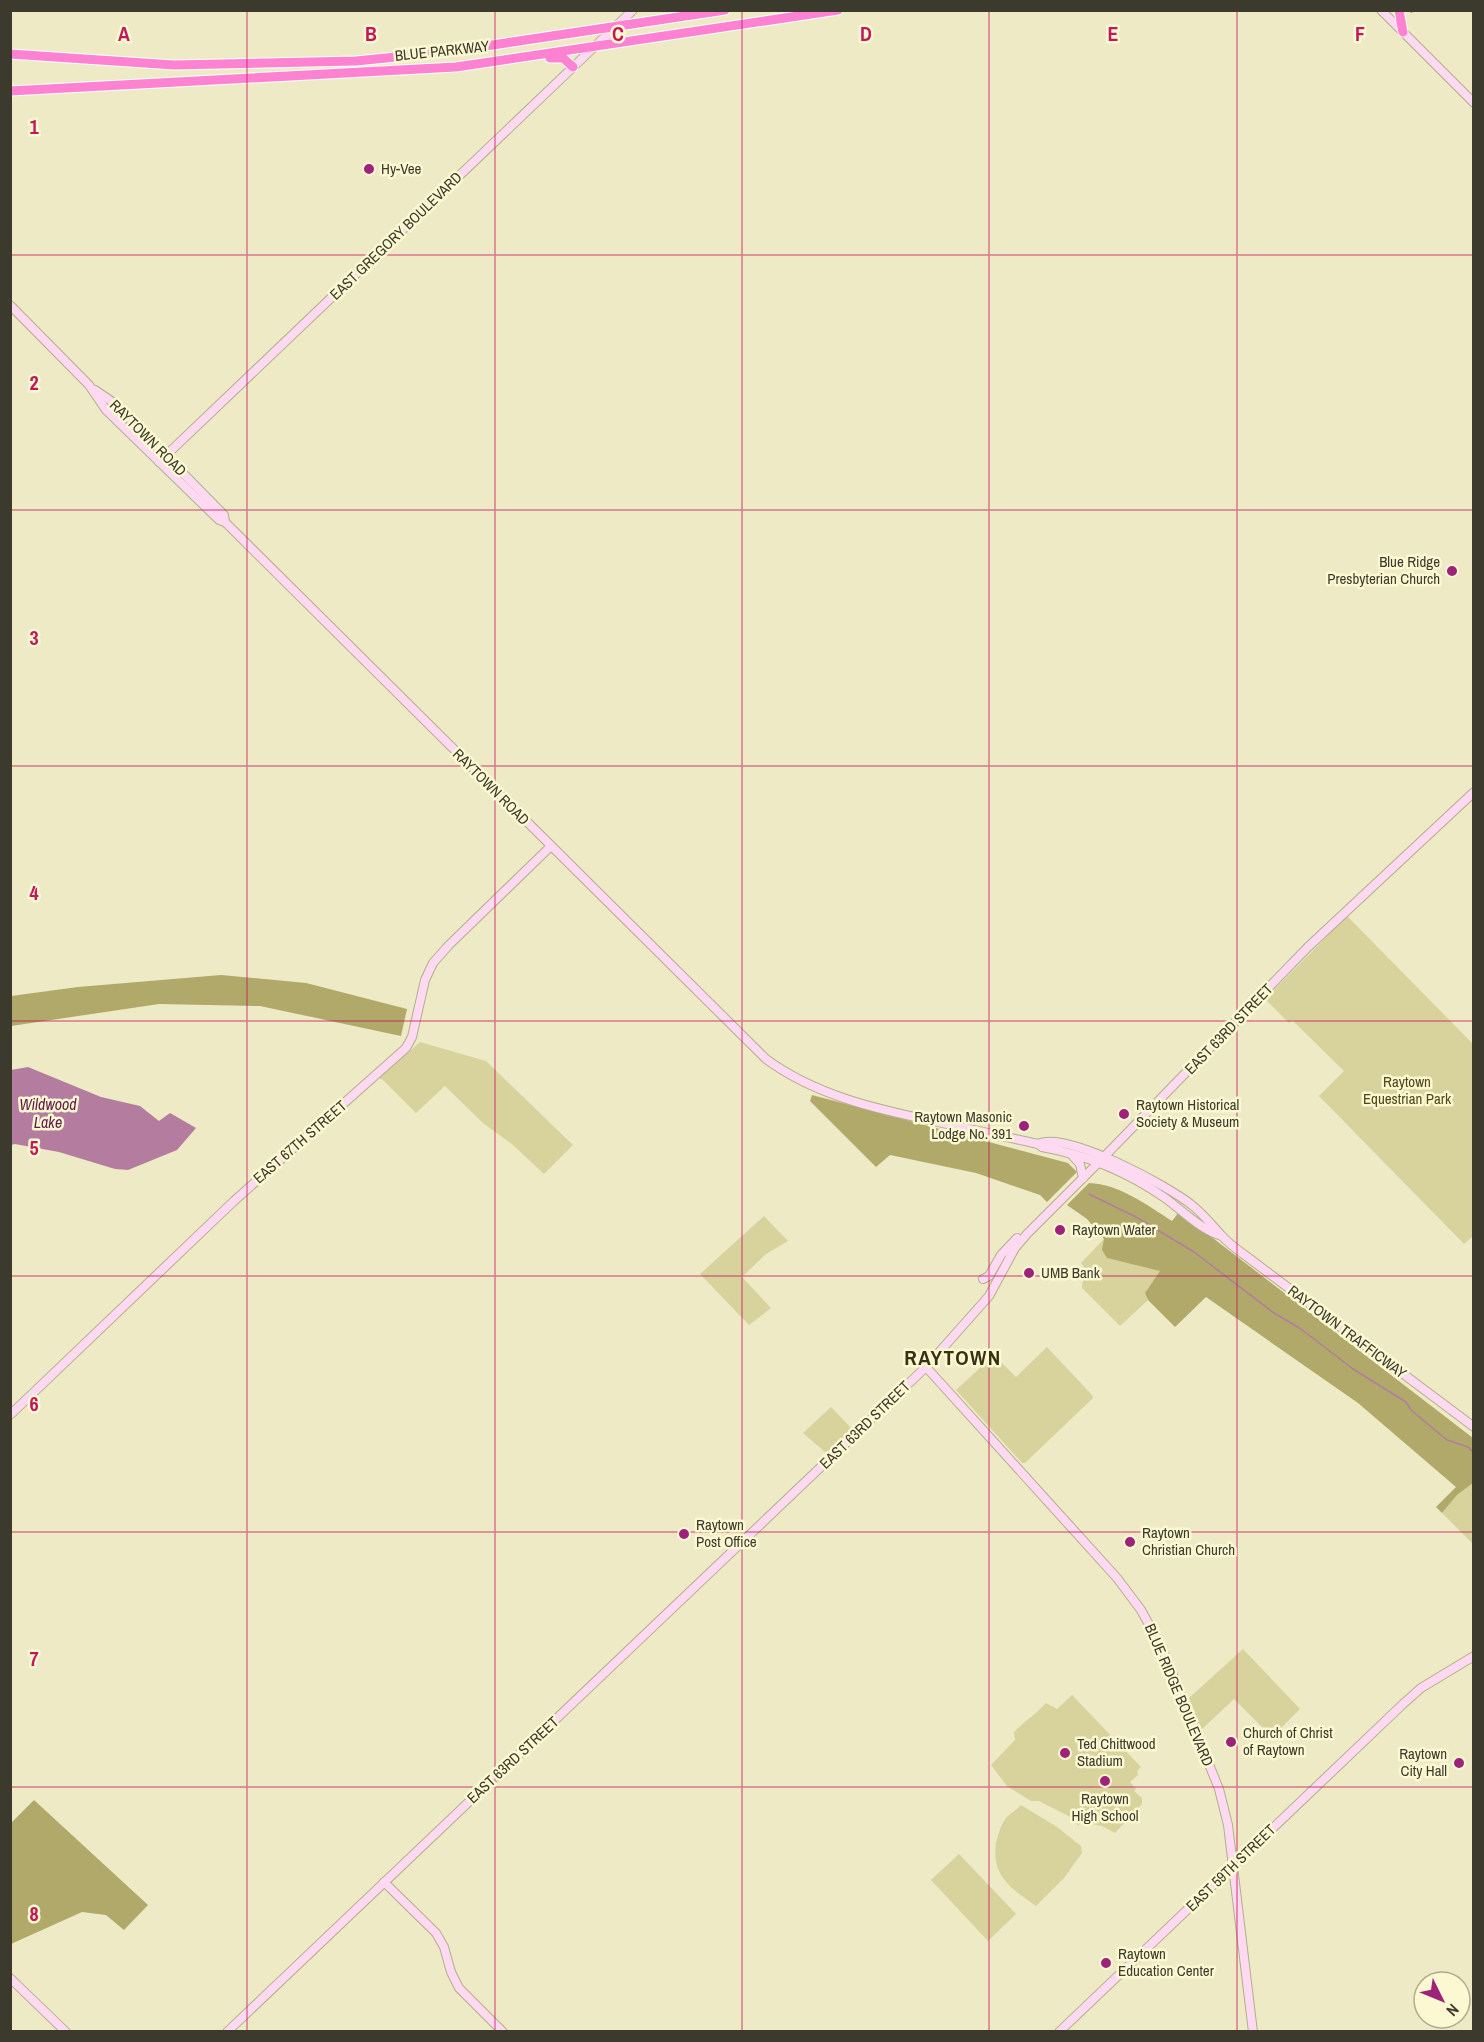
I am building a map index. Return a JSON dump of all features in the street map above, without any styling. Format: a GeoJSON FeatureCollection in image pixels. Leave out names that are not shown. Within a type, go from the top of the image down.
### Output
{"type":"FeatureCollection","features":[{"type":"Feature","properties":{"kind":"highway","name":"BLUE PARKWAY"},"geometry":{"type":"LineString","coordinates":[[10,54],[174,65],[323,63],[447,52],[725,10]]}},
{"type":"Feature","properties":{"kind":"highway"},"geometry":{"type":"LineString","coordinates":[[1399,10],[1403,32]]}},
{"type":"Feature","properties":{"kind":"highway","name":"BLUE PARKWAY"},"geometry":{"type":"LineString","coordinates":[[10,91],[434,69],[833,11]]}},
{"type":"Feature","properties":{"kind":"highway"},"geometry":{"type":"LineString","coordinates":[[515,58],[526,60],[560,57],[573,67]]}},
{"type":"Feature","properties":{"kind":"street","name":"EAST GREGORY BOULEVARD"},"geometry":{"type":"LineString","coordinates":[[159,462],[633,10]]}},
{"type":"Feature","properties":{"kind":"street"},"geometry":{"type":"LineString","coordinates":[[1381,10],[1473,103]]}},
{"type":"Feature","properties":{"kind":"street","name":"RAYTOWN ROAD"},"geometry":{"type":"LineString","coordinates":[[10,305],[89,385],[114,403],[224,515],[225,522]]}},
{"type":"Feature","properties":{"kind":"street","name":"RAYTOWN ROAD"},"geometry":{"type":"LineString","coordinates":[[89,385],[106,410],[219,520],[225,522],[756,1051]]}},
{"type":"Feature","properties":{"kind":"street","name":"EAST 63RD STREET"},"geometry":{"type":"LineString","coordinates":[[227,2031],[926,1367],[983,1304],[1015,1248],[1027,1234],[1308,946],[1473,792]]}},
{"type":"Feature","properties":{"kind":"street","name":"EAST 67TH STREET"},"geometry":{"type":"LineString","coordinates":[[10,1415],[234,1201],[406,1048],[412,1037],[424,980],[433,963],[550,846]]}},
{"type":"Feature","properties":{"kind":"street","name":"RAYTOWN TRAFFICWAY"},"geometry":{"type":"LineString","coordinates":[[756,1051],[784,1071],[844,1098],[880,1110],[1102,1159]]}},
{"type":"Feature","properties":{"kind":"street","name":"RAYTOWN TRAFFICWAY"},"geometry":{"type":"LineString","coordinates":[[1038,1144],[1044,1140],[1061,1143],[1102,1159],[1147,1187],[1211,1233],[1222,1236],[1473,1427]]}},
{"type":"Feature","properties":{"kind":"street"},"geometry":{"type":"LineString","coordinates":[[1070,1153],[1080,1164],[1083,1178]]}},
{"type":"Feature","properties":{"kind":"street"},"geometry":{"type":"LineString","coordinates":[[983,1279],[992,1271],[1011,1244],[1018,1237],[1027,1234]]}},
{"type":"Feature","properties":{"kind":"street","name":"BLUE RIDGE BOULEVARD"},"geometry":{"type":"LineString","coordinates":[[926,1367],[1117,1578],[1142,1610],[1162,1648],[1219,1789],[1228,1825],[1253,2031]]}},
{"type":"Feature","properties":{"kind":"street","name":"EAST 59TH STREET"},"geometry":{"type":"LineString","coordinates":[[1059,2031],[1403,1704],[1421,1688],[1473,1656]]}},
{"type":"Feature","properties":{"kind":"street"},"geometry":{"type":"LineString","coordinates":[[384,1882],[436,1933],[444,1947],[451,1972],[459,1988],[503,2031]]}},
{"type":"Feature","properties":{"kind":"street"},"geometry":{"type":"LineString","coordinates":[[13,1982],[66,2031]]}},
{"type":"Feature","properties":{"kind":"green space","name":"Raytown Equestrian Park"},"geometry":{"type":"Polygon","coordinates":[[[1347,916],[1473,1044],[1474,1235],[1464,1244],[1319,1096],[1344,1071],[1292,1020],[1289,1023],[1265,999],[1347,916]]]}},
{"type":"Feature","properties":{"kind":"green space"},"geometry":{"type":"Polygon","coordinates":[[[420,1042],[486,1061],[573,1145],[544,1174],[513,1145],[483,1123],[445,1086],[416,1113],[379,1078],[420,1042]]]}},
{"type":"Feature","properties":{"kind":"green space"},"geometry":{"type":"Polygon","coordinates":[[[764,1216],[788,1241],[766,1254],[742,1277],[771,1308],[749,1325],[700,1274],[764,1216]]]}},
{"type":"Feature","properties":{"kind":"green space"},"geometry":{"type":"Polygon","coordinates":[[[1104,1239],[1107,1258],[1161,1271],[1145,1293],[1148,1300],[1120,1326],[1082,1288],[1084,1267],[1081,1263],[1104,1239]]]}},
{"type":"Feature","properties":{"kind":"green space"},"geometry":{"type":"Polygon","coordinates":[[[1047,1347],[1093,1398],[1025,1463],[1022,1463],[956,1390],[994,1355],[1016,1377],[1047,1347]]]}},
{"type":"Feature","properties":{"kind":"green space"},"geometry":{"type":"Polygon","coordinates":[[[831,1407],[852,1429],[825,1452],[803,1433],[831,1407]]]}},
{"type":"Feature","properties":{"kind":"green space"},"geometry":{"type":"Polygon","coordinates":[[[1473,1483],[1473,1544],[1442,1513],[1457,1495],[1473,1483]]]}},
{"type":"Feature","properties":{"kind":"green space"},"geometry":{"type":"Polygon","coordinates":[[[1243,1649],[1300,1709],[1272,1737],[1234,1699],[1201,1730],[1189,1698],[1243,1649]]]}},
{"type":"Feature","properties":{"kind":"green space","name":"Ted Chittwood Stadium"},"geometry":{"type":"Polygon","coordinates":[[[1072,1695],[1141,1767],[1137,1771],[1138,1775],[1130,1782],[1136,1789],[1134,1791],[1142,1798],[1142,1804],[1115,1833],[1102,1826],[1081,1822],[1078,1826],[1074,1819],[1039,1801],[1031,1801],[1007,1786],[991,1765],[1015,1740],[1014,1732],[1046,1703],[1057,1709],[1072,1695]]]}},
{"type":"Feature","properties":{"kind":"green space"},"geometry":{"type":"Polygon","coordinates":[[[1021,1805],[1057,1827],[1081,1846],[1082,1853],[1064,1878],[1036,1906],[1005,1880],[1000,1873],[995,1854],[1001,1826],[1008,1816],[1021,1805]]]}},
{"type":"Feature","properties":{"kind":"green space"},"geometry":{"type":"Polygon","coordinates":[[[959,1854],[1016,1914],[988,1941],[931,1880],[959,1854]]]}},
{"type":"Feature","properties":{"kind":"shaded area"},"geometry":{"type":"Polygon","coordinates":[[[221,975],[306,983],[407,1009],[401,1036],[260,1006],[159,1004],[11,1026],[11,996],[78,987],[221,975]]]}},
{"type":"Feature","properties":{"kind":"shaded area"},"geometry":{"type":"Polygon","coordinates":[[[812,1095],[1068,1163],[1077,1172],[1047,1202],[1040,1195],[976,1173],[890,1155],[876,1167],[810,1101],[812,1095]]]}},
{"type":"Feature","properties":{"kind":"shaded area"},"geometry":{"type":"Polygon","coordinates":[[[1089,1183],[1122,1191],[1172,1221],[1179,1212],[1473,1438],[1473,1483],[1457,1495],[1442,1513],[1436,1507],[1456,1487],[1358,1403],[1206,1297],[1175,1327],[1148,1300],[1145,1293],[1160,1271],[1107,1258],[1102,1250],[1104,1239],[1087,1219],[1067,1205],[1089,1183]]]}},
{"type":"Feature","properties":{"kind":"shaded area"},"geometry":{"type":"Polygon","coordinates":[[[34,1800],[148,1905],[124,1930],[106,1915],[82,1912],[11,1944],[11,1823],[34,1800]]]}},
{"type":"Feature","properties":{"kind":"water","name":"Wildwood Lake"},"geometry":{"type":"Polygon","coordinates":[[[28,1067],[101,1097],[140,1106],[159,1121],[170,1113],[196,1128],[177,1150],[128,1170],[115,1169],[59,1152],[11,1145],[11,1070],[28,1067]]]}},
{"type":"Feature","properties":{"kind":"waterway"},"geometry":{"type":"LineString","coordinates":[[1411,12],[1417,10]]}},
{"type":"Feature","properties":{"kind":"waterway"},"geometry":{"type":"LineString","coordinates":[[1089,1194],[1136,1217],[1194,1252],[1353,1369],[1406,1402],[1411,1410],[1447,1440],[1468,1447],[1474,1453]]}},
{"type":"Feature","properties":{"kind":"place","name":"Hy-Vee"},"geometry":{"type":"Point","coordinates":[369,169]}},
{"type":"Feature","properties":{"kind":"place","name":"Blue Ridge Presbyterian Church"},"geometry":{"type":"Point","coordinates":[1452,571]}},
{"type":"Feature","properties":{"kind":"place","name":"Raytown Historical Society & Museum"},"geometry":{"type":"Point","coordinates":[1124,1114]}},
{"type":"Feature","properties":{"kind":"place","name":"Raytown Masonic Lodge No. 391"},"geometry":{"type":"Point","coordinates":[1024,1126]}},
{"type":"Feature","properties":{"kind":"place","name":"Raytown Water"},"geometry":{"type":"Point","coordinates":[1060,1230]}},
{"type":"Feature","properties":{"kind":"place","name":"UMB Bank"},"geometry":{"type":"Point","coordinates":[1029,1273]}},
{"type":"Feature","properties":{"kind":"place","name":"Raytown Post Office"},"geometry":{"type":"Point","coordinates":[684,1534]}},
{"type":"Feature","properties":{"kind":"place","name":"Raytown Christian Church"},"geometry":{"type":"Point","coordinates":[1130,1542]}},
{"type":"Feature","properties":{"kind":"place","name":"Church of Christ of Raytown"},"geometry":{"type":"Point","coordinates":[1231,1742]}},
{"type":"Feature","properties":{"kind":"place","name":"Ted Chittwood Stadium"},"geometry":{"type":"Point","coordinates":[1065,1753]}},
{"type":"Feature","properties":{"kind":"place","name":"Raytown City Hall"},"geometry":{"type":"Point","coordinates":[1459,1763]}},
{"type":"Feature","properties":{"kind":"place","name":"Raytown High School"},"geometry":{"type":"Point","coordinates":[1105,1781]}},
{"type":"Feature","properties":{"kind":"place","name":"Raytown Education Center"},"geometry":{"type":"Point","coordinates":[1106,1963]}},
{"type":"Feature","properties":{"kind":"district","name":"RAYTOWN"},"geometry":{"type":"Point","coordinates":[953,1358]}}]}
